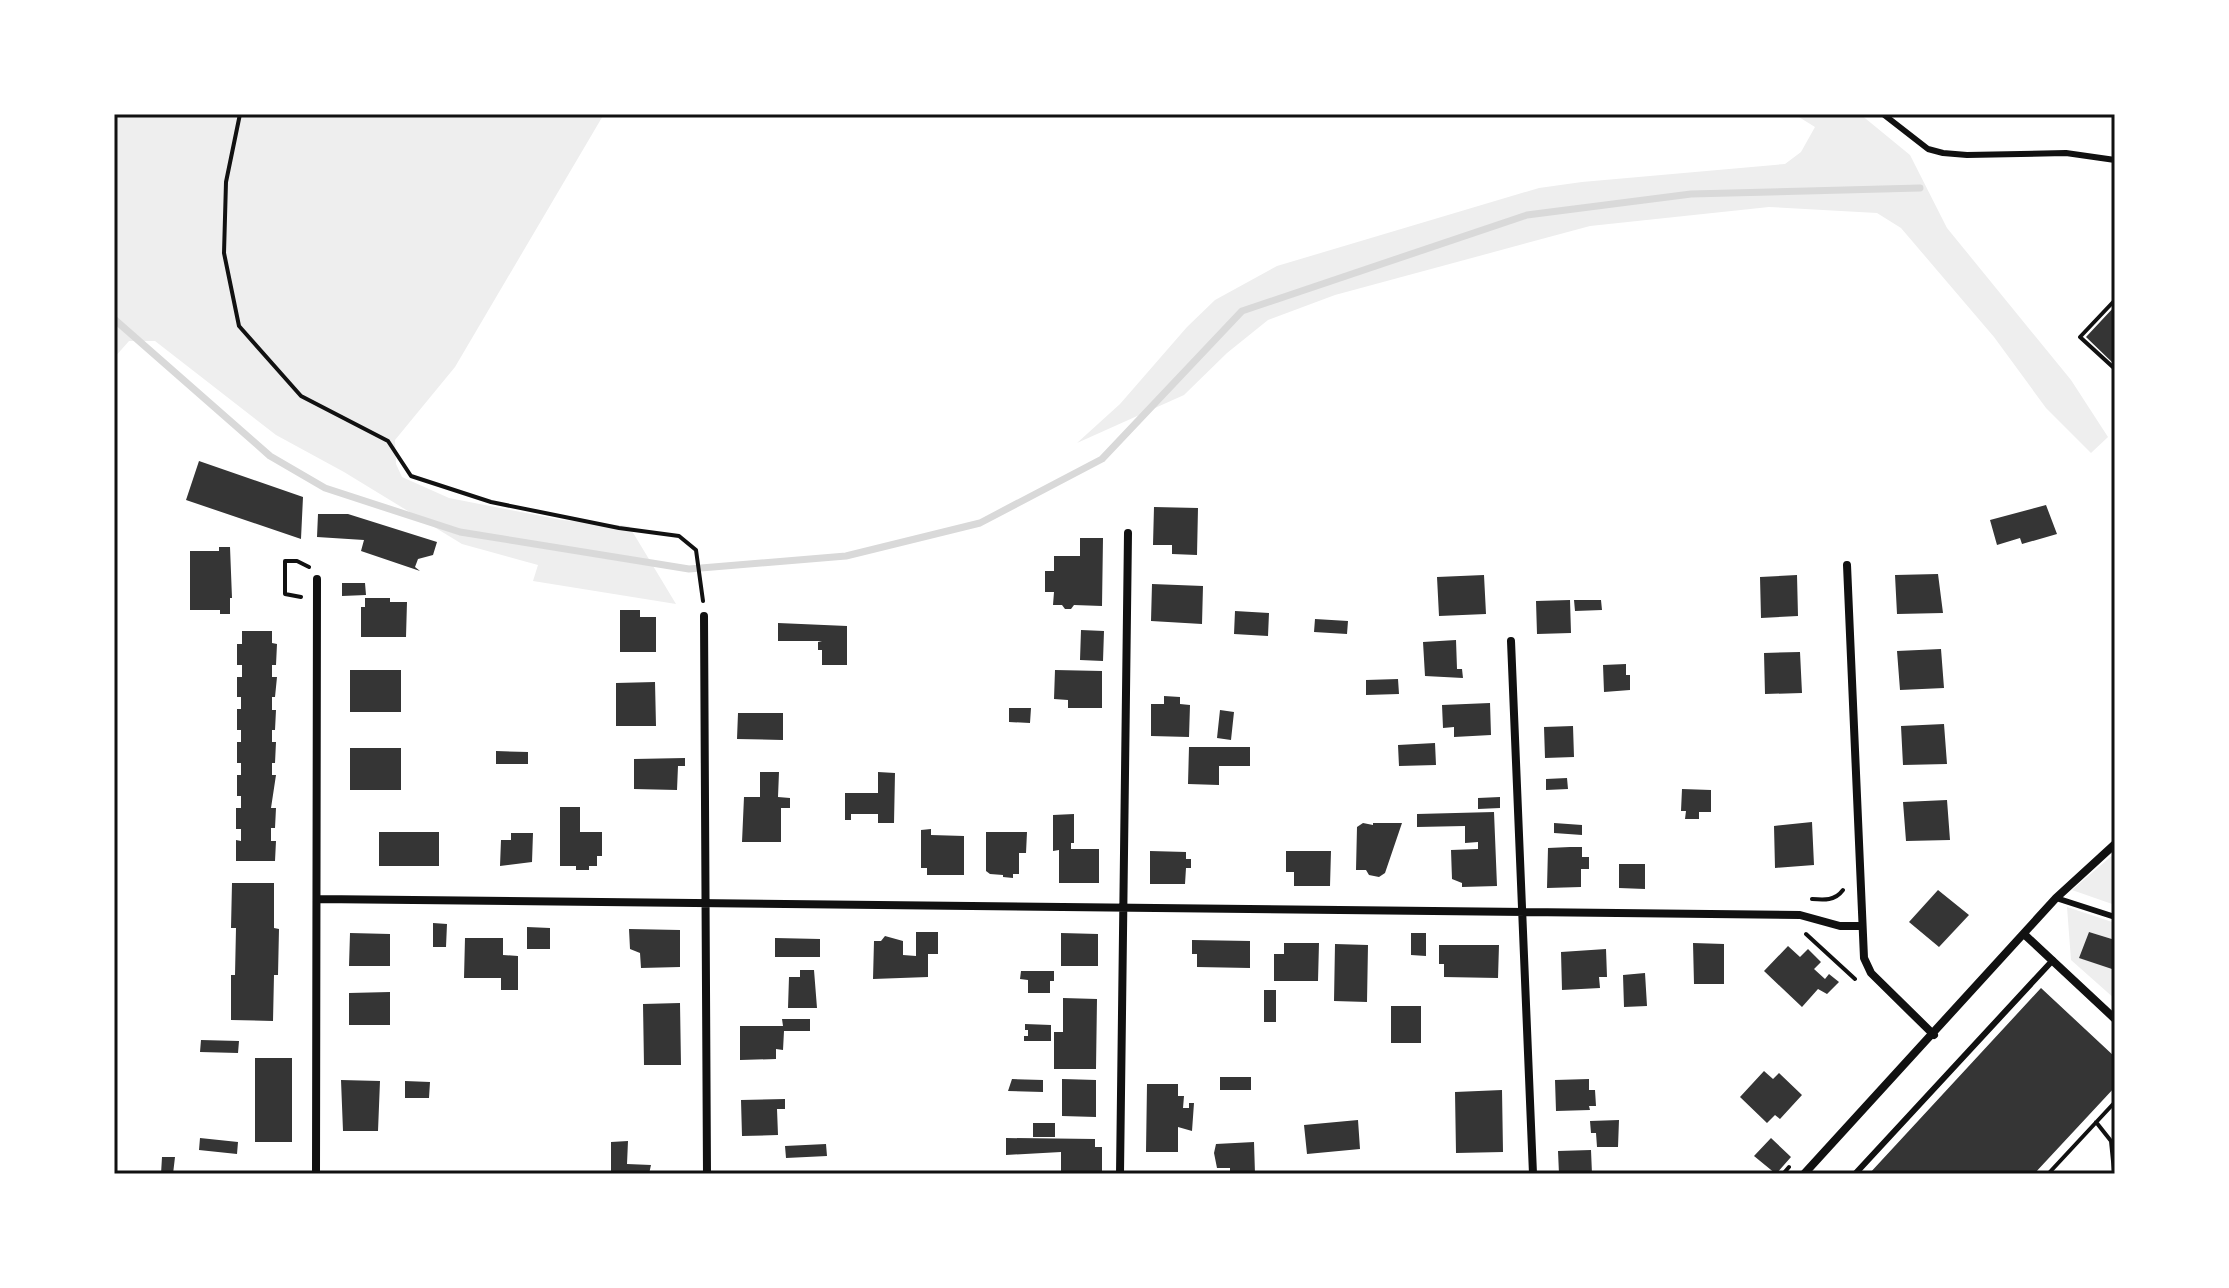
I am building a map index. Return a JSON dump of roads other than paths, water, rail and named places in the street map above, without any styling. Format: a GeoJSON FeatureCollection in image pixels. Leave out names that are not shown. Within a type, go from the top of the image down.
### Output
{"type":"FeatureCollection","features":[{"type":"Feature","properties":{"kind":"street"},"geometry":{"type":"LineString","coordinates":[[1120,1174],[1128,533]]}},
{"type":"Feature","properties":{"kind":"street"},"geometry":{"type":"LineString","coordinates":[[1847,565],[1864,958],[1868,968],[1934,1035]]}},
{"type":"Feature","properties":{"kind":"street"},"geometry":{"type":"LineString","coordinates":[[316,1174],[317,579]]}},
{"type":"Feature","properties":{"kind":"street"},"geometry":{"type":"LineString","coordinates":[[704,616],[707,1174]]}},
{"type":"Feature","properties":{"kind":"street"},"geometry":{"type":"LineString","coordinates":[[1511,641],[1533,1174]]}},
{"type":"Feature","properties":{"kind":"street"},"geometry":{"type":"LineString","coordinates":[[1804,1174],[2056,898],[2115,844]]}},
{"type":"Feature","properties":{"kind":"street"},"geometry":{"type":"LineString","coordinates":[[317,899],[1800,915],[1840,926],[1862,926]]}},
{"type":"Feature","properties":{"kind":"street"},"geometry":{"type":"LineString","coordinates":[[2025,935],[2115,1019]]}},
{"type":"Feature","properties":{"kind":"lane"},"geometry":{"type":"LineString","coordinates":[[1883,114],[1928,149],[1943,153],[2066,153],[2115,160]]}},
{"type":"Feature","properties":{"kind":"lane"},"geometry":{"type":"LineString","coordinates":[[2056,898],[2115,917]]}},
{"type":"Feature","properties":{"kind":"lane"},"geometry":{"type":"LineString","coordinates":[[1855,1174],[2053,960]]}},
{"type":"Feature","properties":{"kind":"waterway"},"geometry":{"type":"LineString","coordinates":[[114,319],[270,456],[325,488],[460,532],[689,569],[846,556],[980,523],[1102,459],[1242,311],[1527,215],[1691,194],[1920,188]]}}]}
